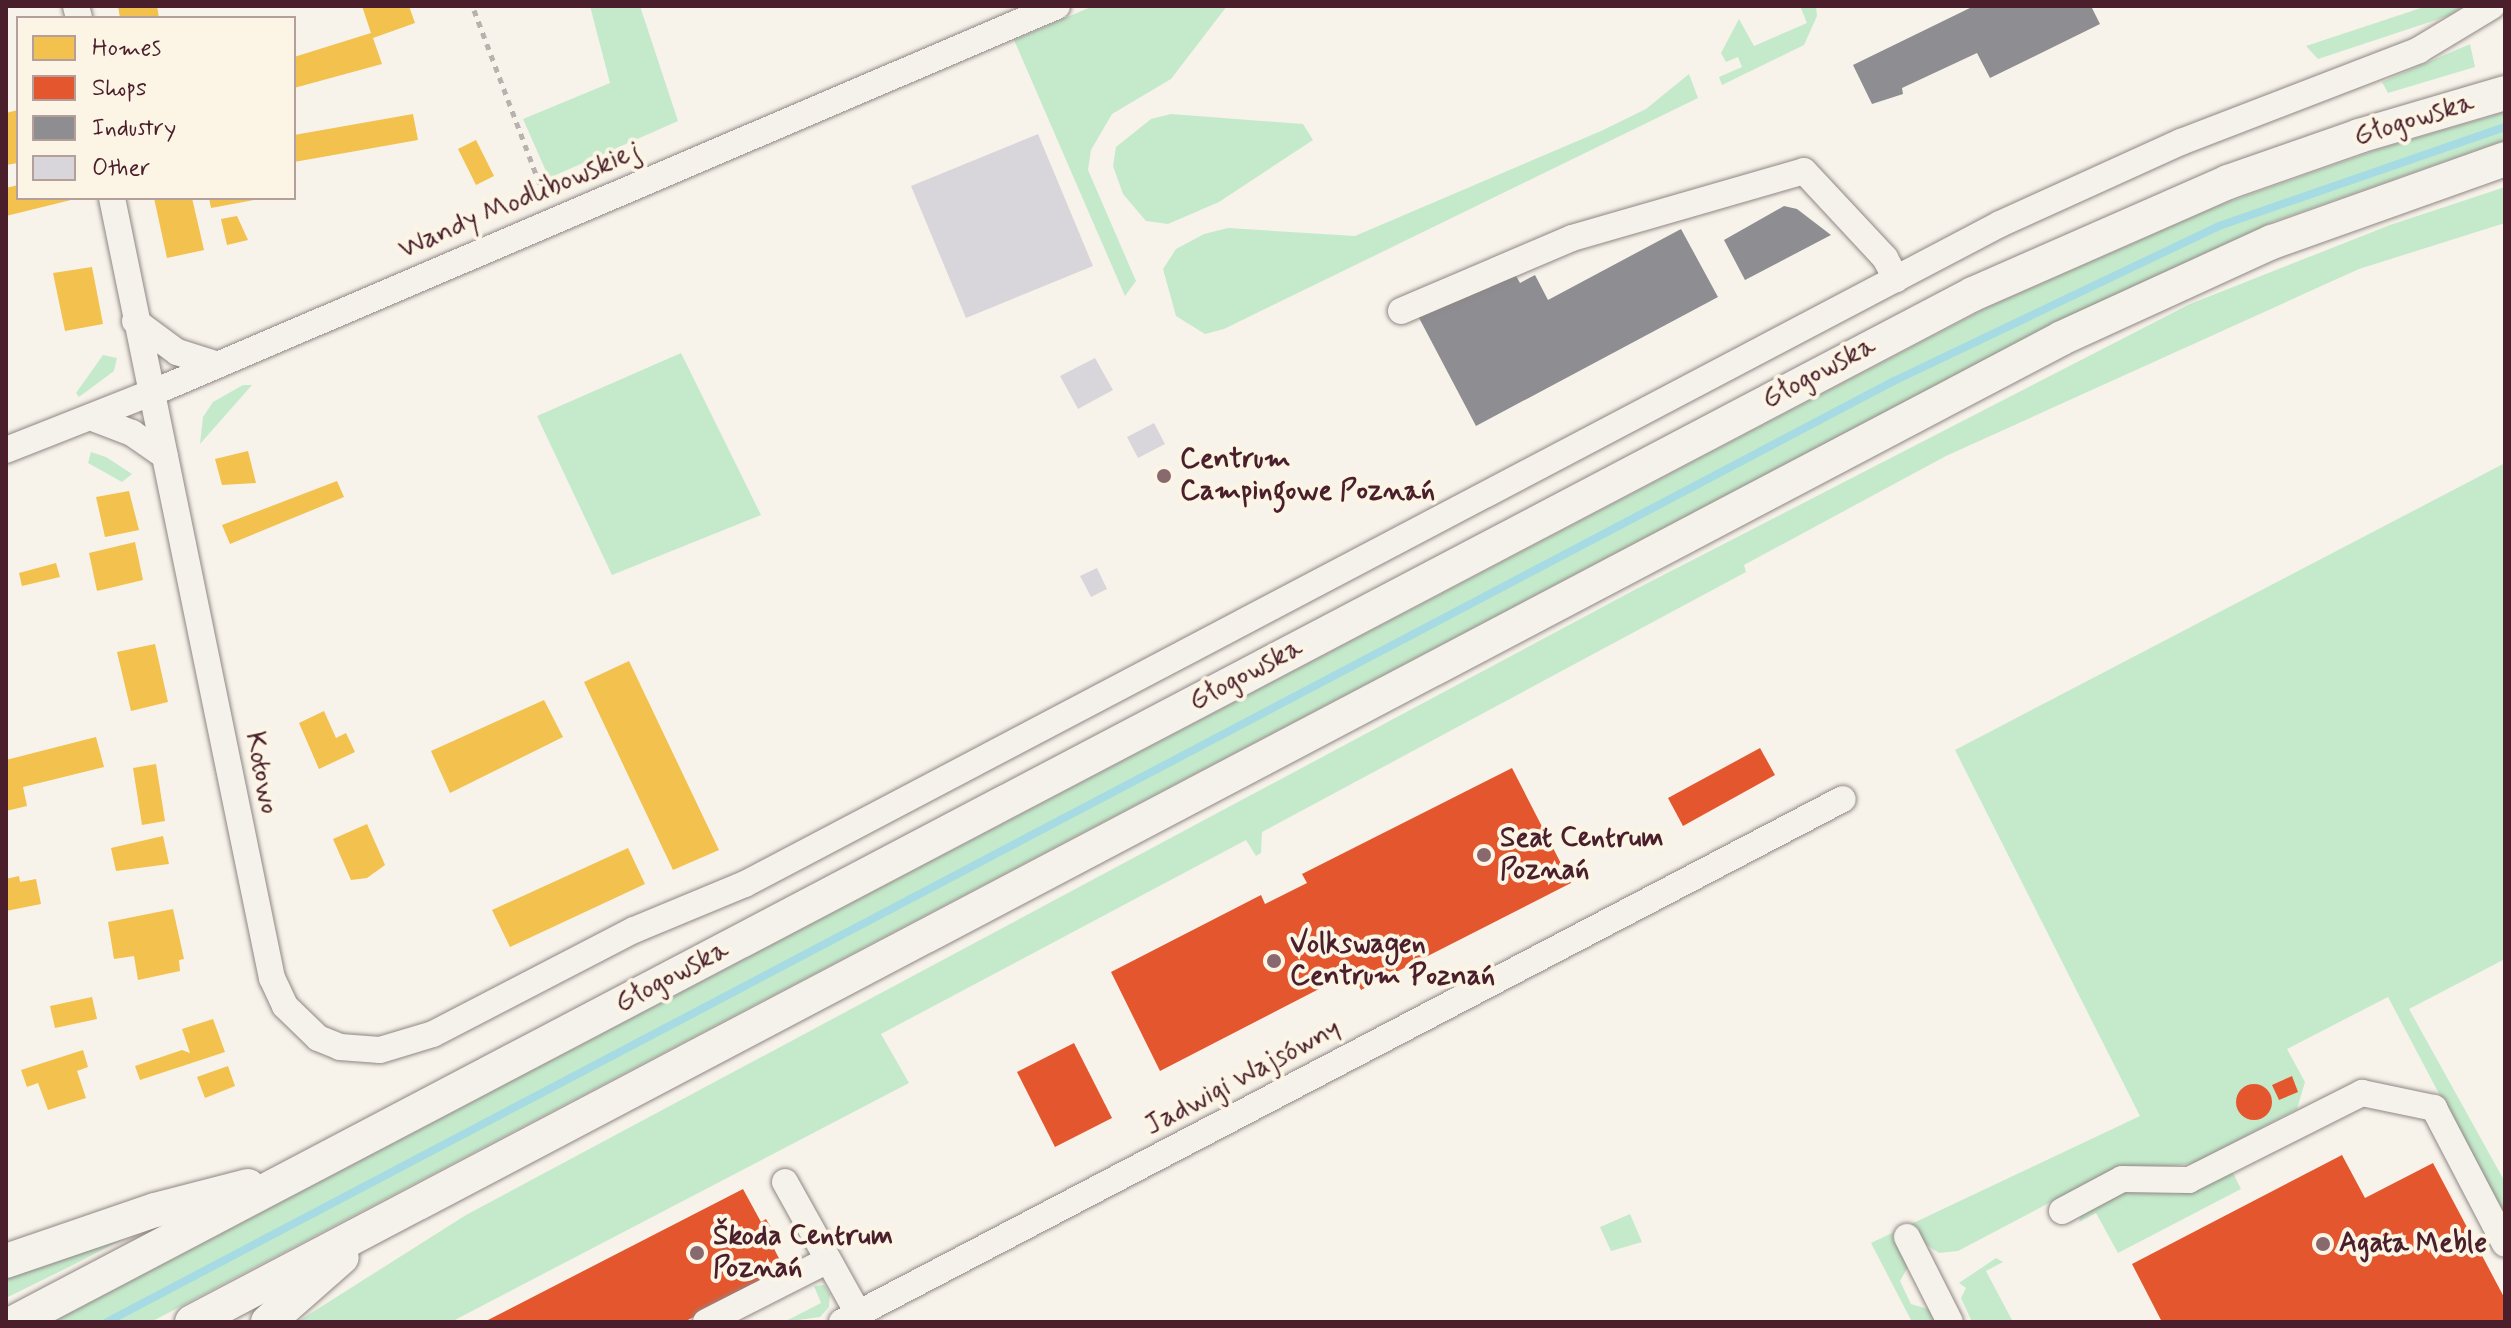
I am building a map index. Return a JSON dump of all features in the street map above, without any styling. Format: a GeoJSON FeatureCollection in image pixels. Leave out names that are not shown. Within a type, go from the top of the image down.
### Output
{"type":"FeatureCollection","features":[{"type":"Feature","properties":{"kind":"main road","name":"Głogowska"},"geometry":{"type":"LineString","coordinates":[[15,1322],[1973,294],[2228,182],[2359,136],[2505,93]]}},
{"type":"Feature","properties":{"kind":"main road"},"geometry":{"type":"LineString","coordinates":[[192,1322],[2076,331],[2272,242],[2505,159]]}},
{"type":"Feature","properties":{"kind":"main road"},"geometry":{"type":"LineString","coordinates":[[6,1261],[324,1160]]}},
{"type":"Feature","properties":{"kind":"main road"},"geometry":{"type":"LineString","coordinates":[[268,1322],[392,1217]]}},
{"type":"Feature","properties":{"kind":"street","name":"Wandy Modlibowskiej"},"geometry":{"type":"LineString","coordinates":[[6,450],[150,394],[1057,6]]}},
{"type":"Feature","properties":{"kind":"street"},"geometry":{"type":"LineString","coordinates":[[1401,311],[1572,238],[1804,171],[1885,258],[1896,279],[2128,164],[2419,50],[2492,6]]}},
{"type":"Feature","properties":{"kind":"street","name":"Kotowo"},"geometry":{"type":"LineString","coordinates":[[112,200],[272,978],[285,1006],[307,1030],[329,1044],[364,1051],[400,1046],[433,1034],[634,930],[745,884],[1896,279]]}},
{"type":"Feature","properties":{"kind":"street"},"geometry":{"type":"LineString","coordinates":[[135,321],[177,352],[218,365]]}},
{"type":"Feature","properties":{"kind":"street"},"geometry":{"type":"LineString","coordinates":[[93,418],[132,433],[165,456]]}},
{"type":"Feature","properties":{"kind":"street","name":"Jadwigi Wajsówny"},"geometry":{"type":"LineString","coordinates":[[850,1318],[1843,799]]}},
{"type":"Feature","properties":{"kind":"street"},"geometry":{"type":"LineString","coordinates":[[2062,1211],[2122,1179],[2189,1180],[2362,1093],[2434,1108],[2505,1244]]}},
{"type":"Feature","properties":{"kind":"street"},"geometry":{"type":"LineString","coordinates":[[785,1182],[826,1261],[850,1318]]}},
{"type":"Feature","properties":{"kind":"street"},"geometry":{"type":"LineString","coordinates":[[1907,1237],[1950,1322]]}},
{"type":"Feature","properties":{"kind":"street"},"geometry":{"type":"LineString","coordinates":[[706,1322],[826,1261]]}},
{"type":"Feature","properties":{"kind":"path"},"geometry":{"type":"LineString","coordinates":[[474,10],[557,220]]}},
{"type":"Feature","properties":{"kind":"green space"},"geometry":{"type":"Polygon","coordinates":[[[590,6],[640,6],[678,121],[549,178],[523,119],[610,83],[590,6]]]}},
{"type":"Feature","properties":{"kind":"green space"},"geometry":{"type":"Polygon","coordinates":[[[1093,6],[1227,6],[1171,79],[1112,114],[1091,150],[1088,170],[1136,281],[1125,296],[1014,40],[1093,6]]]}},
{"type":"Feature","properties":{"kind":"green space"},"geometry":{"type":"Polygon","coordinates":[[[1800,6],[1816,6],[1817,16],[1804,45],[1722,85],[1719,77],[1742,67],[1738,57],[1726,62],[1721,53],[1739,19],[1754,46],[1807,23],[1800,6]]]}},
{"type":"Feature","properties":{"kind":"green space"},"geometry":{"type":"Polygon","coordinates":[[[2427,6],[2464,6],[2448,16],[2318,59],[2306,46],[2427,6]]]}},
{"type":"Feature","properties":{"kind":"green space"},"geometry":{"type":"Polygon","coordinates":[[[2470,44],[2475,67],[2388,93],[2382,82],[2470,44]]]}},
{"type":"Feature","properties":{"kind":"green space"},"geometry":{"type":"Polygon","coordinates":[[[1689,74],[1698,98],[1224,329],[1205,334],[1176,316],[1163,269],[1176,249],[1204,234],[1228,228],[1355,236],[1601,131],[1646,109],[1689,74]]]}},
{"type":"Feature","properties":{"kind":"green space"},"geometry":{"type":"Polygon","coordinates":[[[2505,112],[2505,140],[2275,221],[2042,329],[151,1322],[53,1322],[1986,308],[2220,205],[2379,149],[2505,112]]]}},
{"type":"Feature","properties":{"kind":"green space"},"geometry":{"type":"Polygon","coordinates":[[[1171,114],[1303,124],[1313,140],[1219,202],[1168,224],[1146,221],[1123,194],[1113,166],[1116,147],[1151,119],[1171,114]]]}},
{"type":"Feature","properties":{"kind":"green space"},"geometry":{"type":"Polygon","coordinates":[[[2505,187],[2505,223],[2359,269],[1946,456],[1744,565],[1746,572],[1262,832],[1261,853],[1256,856],[1246,840],[881,1034],[909,1083],[451,1322],[297,1322],[466,1215],[1640,587],[2190,304],[2390,225],[2505,187]]]}},
{"type":"Feature","properties":{"kind":"green space"},"geometry":{"type":"Polygon","coordinates":[[[681,353],[761,515],[612,575],[537,416],[681,353]]]}},
{"type":"Feature","properties":{"kind":"green space"},"geometry":{"type":"Polygon","coordinates":[[[103,355],[117,358],[114,371],[79,397],[76,393],[103,355]]]}},
{"type":"Feature","properties":{"kind":"green space"},"geometry":{"type":"Polygon","coordinates":[[[243,385],[252,385],[200,444],[203,417],[213,402],[243,385]]]}},
{"type":"Feature","properties":{"kind":"green space"},"geometry":{"type":"Polygon","coordinates":[[[91,452],[106,457],[132,474],[122,482],[88,463],[91,452]]]}},
{"type":"Feature","properties":{"kind":"green space"},"geometry":{"type":"Polygon","coordinates":[[[2505,463],[2505,959],[2409,1009],[2505,1182],[2505,1219],[2388,997],[2287,1049],[2305,1082],[2297,1109],[2195,1163],[2104,1174],[1958,1251],[1939,1253],[1922,1242],[1900,1281],[1911,1304],[1931,1310],[1937,1322],[1912,1322],[1871,1243],[2140,1116],[1955,750],[2505,463]]]}},
{"type":"Feature","properties":{"kind":"green space"},"geometry":{"type":"Polygon","coordinates":[[[2232,1171],[2241,1189],[2118,1253],[2096,1213],[2079,1222],[2081,1214],[2117,1195],[2130,1191],[2177,1194],[2232,1171]]]}},
{"type":"Feature","properties":{"kind":"green space"},"geometry":{"type":"Polygon","coordinates":[[[1630,1214],[1642,1242],[1611,1251],[1600,1227],[1630,1214]]]}},
{"type":"Feature","properties":{"kind":"green space"},"geometry":{"type":"Polygon","coordinates":[[[133,1234],[69,1267],[6,1298],[6,1278],[133,1234]]]}},
{"type":"Feature","properties":{"kind":"green space"},"geometry":{"type":"Polygon","coordinates":[[[1996,1258],[2003,1262],[1986,1271],[2013,1322],[1972,1322],[1961,1298],[1966,1288],[1959,1283],[1996,1258]]]}},
{"type":"Feature","properties":{"kind":"green space"},"geometry":{"type":"Polygon","coordinates":[[[824,1285],[830,1294],[829,1307],[820,1317],[784,1322],[821,1303],[814,1286],[824,1285]]]}},
{"type":"Feature","properties":{"kind":"building: Homes"},"geometry":{"type":"Polygon","coordinates":[[[118,6],[157,6],[159,16],[120,16],[118,6]]]}},
{"type":"Feature","properties":{"kind":"building: Homes"},"geometry":{"type":"Polygon","coordinates":[[[362,6],[409,6],[415,23],[373,38],[382,64],[296,87],[296,56],[371,33],[362,6]]]}},
{"type":"Feature","properties":{"kind":"building: Homes"},"geometry":{"type":"Polygon","coordinates":[[[16,110],[16,163],[6,165],[6,113],[16,110]]]}},
{"type":"Feature","properties":{"kind":"building: Homes"},"geometry":{"type":"Polygon","coordinates":[[[413,114],[418,140],[296,162],[296,135],[413,114]]]}},
{"type":"Feature","properties":{"kind":"building: Homes"},"geometry":{"type":"Polygon","coordinates":[[[476,140],[494,176],[476,185],[458,149],[476,140]]]}},
{"type":"Feature","properties":{"kind":"building: Homes"},"geometry":{"type":"Polygon","coordinates":[[[16,186],[16,200],[71,200],[6,216],[6,188],[16,186]]]}},
{"type":"Feature","properties":{"kind":"building: Homes"},"geometry":{"type":"Polygon","coordinates":[[[154,200],[192,200],[204,250],[167,258],[154,200]]]}},
{"type":"Feature","properties":{"kind":"building: Homes"},"geometry":{"type":"Polygon","coordinates":[[[209,200],[254,200],[211,208],[209,200]]]}},
{"type":"Feature","properties":{"kind":"building: Homes"},"geometry":{"type":"Polygon","coordinates":[[[237,216],[248,240],[227,245],[221,219],[237,216]]]}},
{"type":"Feature","properties":{"kind":"building: Homes"},"geometry":{"type":"Polygon","coordinates":[[[92,267],[103,324],[65,331],[53,273],[92,267]]]}},
{"type":"Feature","properties":{"kind":"building: Homes"},"geometry":{"type":"Polygon","coordinates":[[[248,451],[256,483],[222,485],[215,459],[248,451]]]}},
{"type":"Feature","properties":{"kind":"building: Homes"},"geometry":{"type":"Polygon","coordinates":[[[337,481],[344,497],[230,544],[222,525],[337,481]]]}},
{"type":"Feature","properties":{"kind":"building: Homes"},"geometry":{"type":"Polygon","coordinates":[[[129,491],[139,530],[105,537],[96,497],[129,491]]]}},
{"type":"Feature","properties":{"kind":"building: Homes"},"geometry":{"type":"Polygon","coordinates":[[[135,542],[143,580],[97,591],[89,553],[135,542]]]}},
{"type":"Feature","properties":{"kind":"building: Homes"},"geometry":{"type":"Polygon","coordinates":[[[56,563],[60,577],[22,586],[19,573],[56,563]]]}},
{"type":"Feature","properties":{"kind":"building: Homes"},"geometry":{"type":"Polygon","coordinates":[[[155,644],[168,702],[131,711],[117,652],[155,644]]]}},
{"type":"Feature","properties":{"kind":"building: Homes"},"geometry":{"type":"Polygon","coordinates":[[[629,661],[719,850],[673,870],[584,682],[629,661]]]}},
{"type":"Feature","properties":{"kind":"building: Homes"},"geometry":{"type":"Polygon","coordinates":[[[544,700],[563,737],[450,793],[431,751],[544,700]]]}},
{"type":"Feature","properties":{"kind":"building: Homes"},"geometry":{"type":"Polygon","coordinates":[[[324,711],[336,738],[346,733],[355,752],[319,769],[299,723],[324,711]]]}},
{"type":"Feature","properties":{"kind":"building: Homes"},"geometry":{"type":"Polygon","coordinates":[[[96,737],[104,767],[23,787],[27,806],[6,811],[6,760],[96,737]]]}},
{"type":"Feature","properties":{"kind":"building: Homes"},"geometry":{"type":"Polygon","coordinates":[[[156,764],[165,821],[142,825],[133,768],[156,764]]]}},
{"type":"Feature","properties":{"kind":"building: Homes"},"geometry":{"type":"Polygon","coordinates":[[[367,824],[385,865],[367,878],[351,880],[333,839],[367,824]]]}},
{"type":"Feature","properties":{"kind":"building: Homes"},"geometry":{"type":"Polygon","coordinates":[[[163,836],[169,864],[116,871],[111,848],[163,836]]]}},
{"type":"Feature","properties":{"kind":"building: Homes"},"geometry":{"type":"Polygon","coordinates":[[[628,848],[645,884],[510,947],[492,910],[628,848]]]}},
{"type":"Feature","properties":{"kind":"building: Homes"},"geometry":{"type":"Polygon","coordinates":[[[19,876],[20,882],[36,879],[41,904],[6,911],[6,879],[19,876]]]}},
{"type":"Feature","properties":{"kind":"building: Homes"},"geometry":{"type":"Polygon","coordinates":[[[173,909],[184,959],[179,960],[180,971],[138,980],[134,956],[114,959],[108,922],[173,909]]]}},
{"type":"Feature","properties":{"kind":"building: Homes"},"geometry":{"type":"Polygon","coordinates":[[[92,997],[97,1019],[55,1028],[50,1006],[92,997]]]}},
{"type":"Feature","properties":{"kind":"building: Homes"},"geometry":{"type":"Polygon","coordinates":[[[213,1019],[225,1052],[140,1080],[135,1066],[182,1050],[190,1053],[182,1029],[213,1019]]]}},
{"type":"Feature","properties":{"kind":"building: Homes"},"geometry":{"type":"Polygon","coordinates":[[[83,1050],[88,1067],[77,1071],[86,1098],[48,1110],[38,1083],[27,1087],[21,1070],[83,1050]]]}},
{"type":"Feature","properties":{"kind":"building: Homes"},"geometry":{"type":"Polygon","coordinates":[[[228,1066],[235,1086],[205,1098],[197,1077],[228,1066]]]}},
{"type":"Feature","properties":{"kind":"building: Shops"},"geometry":{"type":"Polygon","coordinates":[[[1760,748],[1775,775],[1683,826],[1668,798],[1760,748]]]}},
{"type":"Feature","properties":{"kind":"building: Shops","name":"Volkswagen Centrum Poznań"},"geometry":{"type":"Polygon","coordinates":[[[1512,768],[1571,883],[1361,990],[1352,972],[1160,1071],[1111,972],[1261,895],[1265,904],[1307,883],[1302,874],[1512,768]]]}},
{"type":"Feature","properties":{"kind":"building: Shops"},"geometry":{"type":"Polygon","coordinates":[[[1074,1043],[1112,1118],[1055,1147],[1017,1072],[1074,1043]]]}},
{"type":"Feature","properties":{"kind":"building: Shops"},"geometry":{"type":"Polygon","coordinates":[[[2292,1076],[2298,1092],[2279,1100],[2272,1085],[2292,1076]]]}},
{"type":"Feature","properties":{"kind":"building: Shops"},"geometry":{"type":"Polygon","coordinates":[[[2254,1084],[2267,1089],[2272,1102],[2267,1115],[2254,1120],[2241,1115],[2236,1102],[2241,1089],[2254,1084]]]}},
{"type":"Feature","properties":{"kind":"building: Shops","name":"Agata Meble"},"geometry":{"type":"Polygon","coordinates":[[[2342,1155],[2365,1198],[2433,1163],[2505,1299],[2505,1322],[2162,1322],[2132,1264],[2342,1155]]]}},
{"type":"Feature","properties":{"kind":"building: Shops","name":"Škoda Centrum Poznań"},"geometry":{"type":"Polygon","coordinates":[[[743,1189],[761,1222],[766,1219],[774,1233],[768,1237],[785,1270],[684,1322],[484,1322],[743,1189]]]}},
{"type":"Feature","properties":{"kind":"building: Industry"},"geometry":{"type":"Polygon","coordinates":[[[1974,6],[2091,6],[2100,24],[1990,78],[1977,53],[1902,88],[1903,94],[1872,104],[1853,65],[1974,6]]]}},
{"type":"Feature","properties":{"kind":"building: Industry"},"geometry":{"type":"Polygon","coordinates":[[[1784,206],[1797,209],[1831,235],[1745,280],[1724,240],[1784,206]]]}},
{"type":"Feature","properties":{"kind":"building: Industry"},"geometry":{"type":"Polygon","coordinates":[[[1681,229],[1718,297],[1476,426],[1418,316],[1511,267],[1520,283],[1535,275],[1548,300],[1681,229]]]}},
{"type":"Feature","properties":{"kind":"building: Other"},"geometry":{"type":"Polygon","coordinates":[[[1038,134],[1093,266],[966,318],[911,186],[1038,134]]]}},
{"type":"Feature","properties":{"kind":"building: Other"},"geometry":{"type":"Polygon","coordinates":[[[1095,358],[1113,390],[1078,409],[1060,376],[1095,358]]]}},
{"type":"Feature","properties":{"kind":"building: Other"},"geometry":{"type":"Polygon","coordinates":[[[1154,423],[1165,444],[1138,458],[1127,437],[1154,423]]]}},
{"type":"Feature","properties":{"kind":"building: Other"},"geometry":{"type":"Polygon","coordinates":[[[1097,568],[1107,589],[1091,597],[1080,576],[1097,568]]]}},
{"type":"Feature","properties":{"kind":"waterway"},"geometry":{"type":"LineString","coordinates":[[107,1322],[1894,381],[2219,226],[2505,127]]}},
{"type":"Feature","properties":{"kind":"place","name":"Centrum Campingowe Poznań"},"geometry":{"type":"Point","coordinates":[1164,476]}},
{"type":"Feature","properties":{"kind":"place","name":"Seat Centrum Poznań"},"geometry":{"type":"Point","coordinates":[1484,855]}},
{"type":"Feature","properties":{"kind":"place","name":"Volkswagen Centrum Poznań"},"geometry":{"type":"Point","coordinates":[1274,961]}},
{"type":"Feature","properties":{"kind":"place","name":"Agata Meble"},"geometry":{"type":"Point","coordinates":[2323,1244]}},
{"type":"Feature","properties":{"kind":"place","name":"Škoda Centrum Poznań"},"geometry":{"type":"Point","coordinates":[697,1253]}}]}
